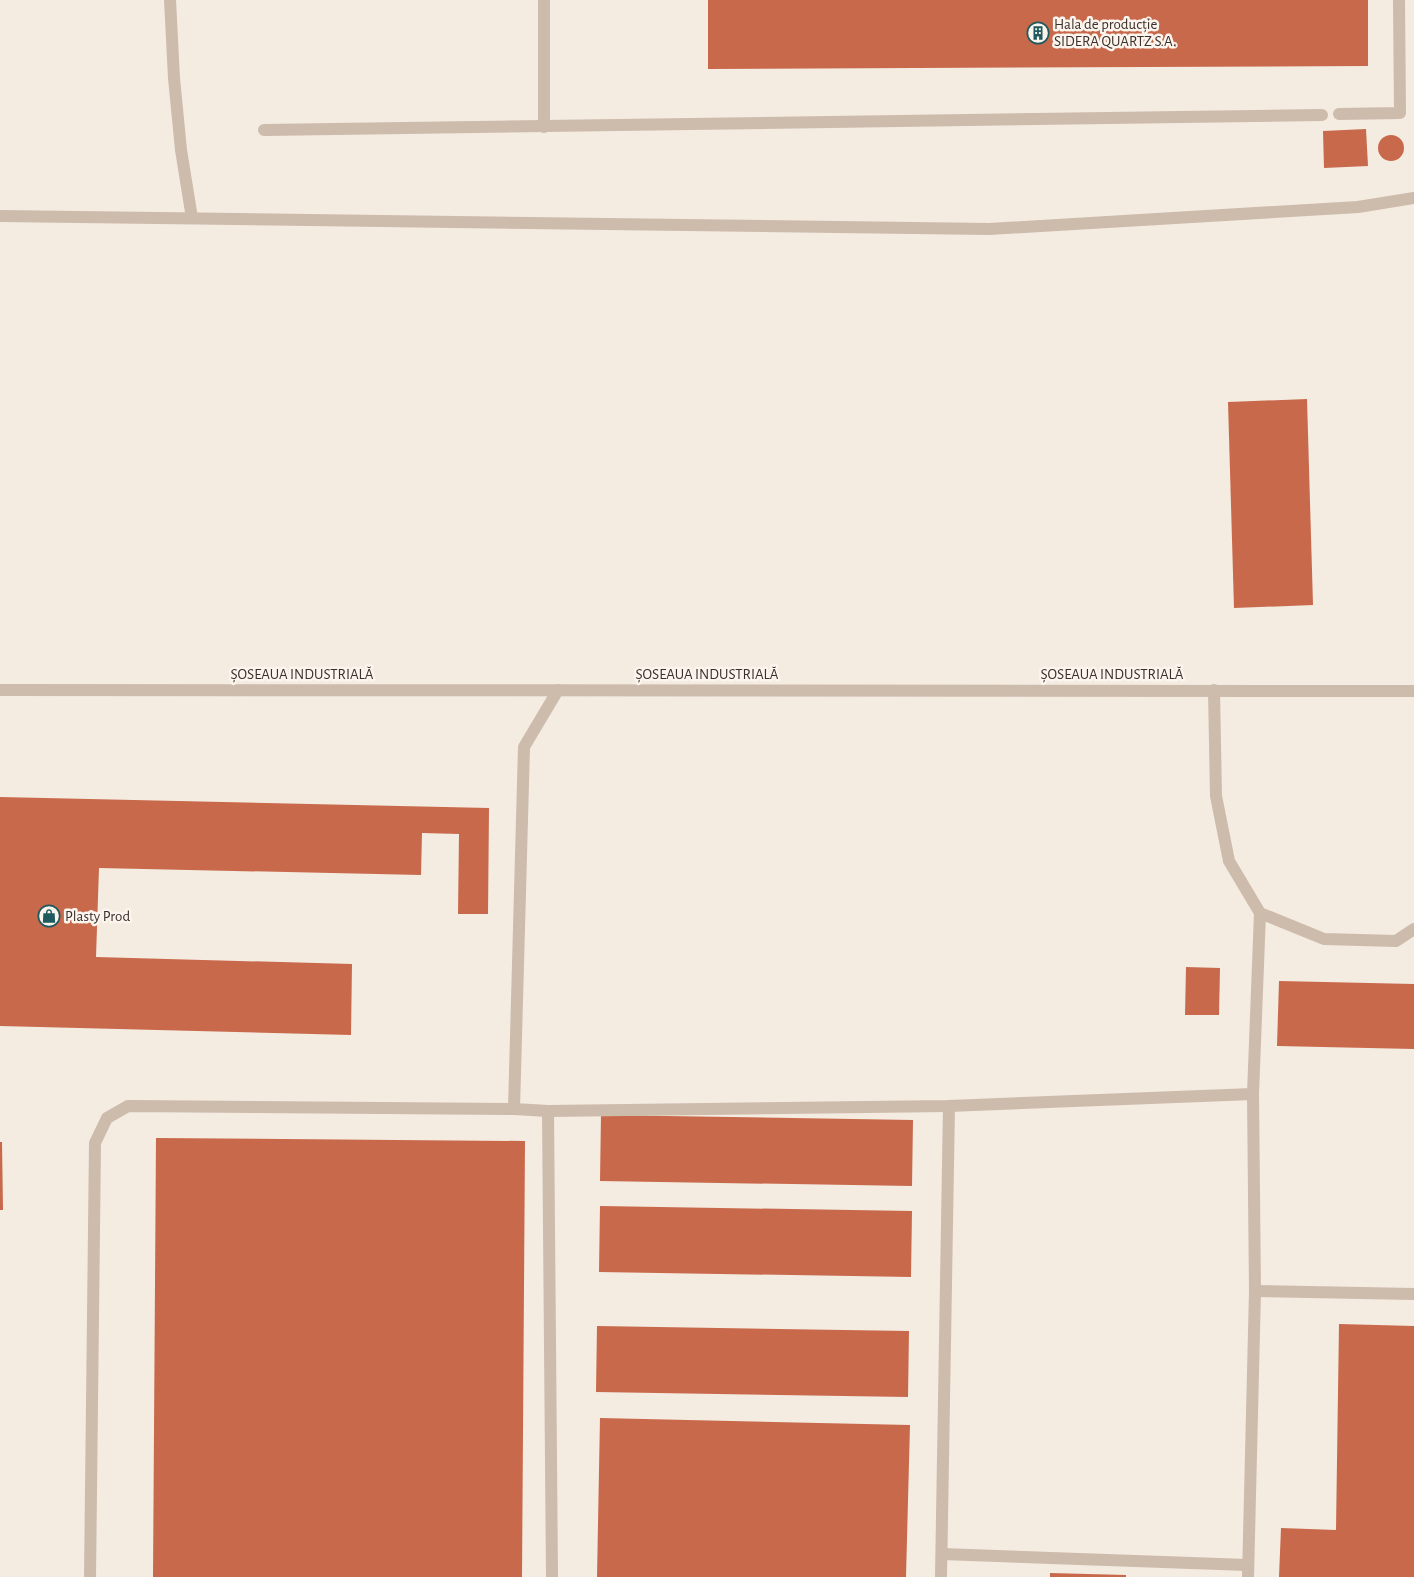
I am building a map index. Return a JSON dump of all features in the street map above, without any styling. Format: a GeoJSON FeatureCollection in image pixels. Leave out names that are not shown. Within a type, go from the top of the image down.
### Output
{"type":"FeatureCollection","features":[{"type":"Feature","properties":{"kind":"street"},"geometry":{"type":"LineString","coordinates":[[170,0],[174,78],[180,141],[192,218]]}},
{"type":"Feature","properties":{"kind":"street"},"geometry":{"type":"LineString","coordinates":[[544,0],[544,127]]}},
{"type":"Feature","properties":{"kind":"street"},"geometry":{"type":"LineString","coordinates":[[1339,114],[1400,113],[1399,0]]}},
{"type":"Feature","properties":{"kind":"street"},"geometry":{"type":"LineString","coordinates":[[264,130],[1322,115]]}},
{"type":"Feature","properties":{"kind":"street"},"geometry":{"type":"LineString","coordinates":[[0,216],[989,229],[1358,207],[1414,198]]}},
{"type":"Feature","properties":{"kind":"street","name":"ȘOSEAUA INDUSTRIALĂ"},"geometry":{"type":"LineString","coordinates":[[0,690],[1414,691]]}},
{"type":"Feature","properties":{"kind":"street"},"geometry":{"type":"LineString","coordinates":[[514,1110],[524,747],[558,690]]}},
{"type":"Feature","properties":{"kind":"street"},"geometry":{"type":"LineString","coordinates":[[942,1554],[1247,1571],[1254,1291],[1253,1094],[1260,913],[1230,861],[1216,796],[1214,690]]}},
{"type":"Feature","properties":{"kind":"street"},"geometry":{"type":"LineString","coordinates":[[1260,913],[1324,939],[1396,941],[1414,929]]}},
{"type":"Feature","properties":{"kind":"street"},"geometry":{"type":"LineString","coordinates":[[90,1577],[95,1143],[107,1118],[128,1106],[548,1111],[949,1106],[1253,1094]]}},
{"type":"Feature","properties":{"kind":"street"},"geometry":{"type":"LineString","coordinates":[[941,1577],[949,1106]]}},
{"type":"Feature","properties":{"kind":"street"},"geometry":{"type":"LineString","coordinates":[[548,1111],[552,1577]]}},
{"type":"Feature","properties":{"kind":"street"},"geometry":{"type":"LineString","coordinates":[[1254,1291],[1414,1294]]}},
{"type":"Feature","properties":{"kind":"building","name":"Hala de producție SIDERA QUARTZ S.A."},"geometry":{"type":"Polygon","coordinates":[[[708,0],[1368,0],[1368,66],[708,69],[708,0]]]}},
{"type":"Feature","properties":{"kind":"building"},"geometry":{"type":"Polygon","coordinates":[[[1366,129],[1368,166],[1324,168],[1323,131],[1366,129]]]}},
{"type":"Feature","properties":{"kind":"building"},"geometry":{"type":"Polygon","coordinates":[[[1391,135],[1400,139],[1404,148],[1400,157],[1391,161],[1382,157],[1378,148],[1382,139],[1391,135]]]}},
{"type":"Feature","properties":{"kind":"building"},"geometry":{"type":"Polygon","coordinates":[[[1307,399],[1313,605],[1234,608],[1228,402],[1307,399]]]}},
{"type":"Feature","properties":{"kind":"building","name":"Plasty Prod"},"geometry":{"type":"Polygon","coordinates":[[[0,797],[489,808],[488,914],[458,914],[459,834],[422,833],[421,875],[99,868],[96,957],[352,964],[351,1035],[0,1026],[0,797]]]}},
{"type":"Feature","properties":{"kind":"building"},"geometry":{"type":"Polygon","coordinates":[[[1186,967],[1220,968],[1219,1015],[1185,1015],[1186,967]]]}},
{"type":"Feature","properties":{"kind":"building"},"geometry":{"type":"Polygon","coordinates":[[[1279,981],[1414,984],[1414,1049],[1277,1046],[1279,981]]]}},
{"type":"Feature","properties":{"kind":"building"},"geometry":{"type":"Polygon","coordinates":[[[601,1115],[913,1120],[912,1186],[600,1181],[601,1115]]]}},
{"type":"Feature","properties":{"kind":"building"},"geometry":{"type":"Polygon","coordinates":[[[156,1138],[525,1141],[522,1577],[153,1577],[156,1138]]]}},
{"type":"Feature","properties":{"kind":"building"},"geometry":{"type":"Polygon","coordinates":[[[0,1142],[2,1142],[3,1210],[0,1210],[0,1142]]]}},
{"type":"Feature","properties":{"kind":"building"},"geometry":{"type":"Polygon","coordinates":[[[600,1206],[912,1211],[911,1277],[599,1272],[600,1206]]]}},
{"type":"Feature","properties":{"kind":"building"},"geometry":{"type":"Polygon","coordinates":[[[1339,1324],[1414,1326],[1414,1577],[1279,1577],[1281,1528],[1336,1530],[1339,1324]]]}},
{"type":"Feature","properties":{"kind":"building"},"geometry":{"type":"Polygon","coordinates":[[[597,1326],[909,1331],[908,1397],[596,1392],[597,1326]]]}},
{"type":"Feature","properties":{"kind":"building"},"geometry":{"type":"Polygon","coordinates":[[[600,1418],[910,1425],[906,1577],[597,1577],[600,1418]]]}},
{"type":"Feature","properties":{"kind":"building"},"geometry":{"type":"Polygon","coordinates":[[[1050,1573],[1126,1575],[1126,1577],[1050,1577],[1050,1573]]]}},
{"type":"Feature","properties":{"kind":"place","name":"Hala de producție SIDERA QUARTZ S.A."},"geometry":{"type":"Point","coordinates":[1038,33]}},
{"type":"Feature","properties":{"kind":"place","name":"Plasty Prod"},"geometry":{"type":"Point","coordinates":[49,916]}}]}
